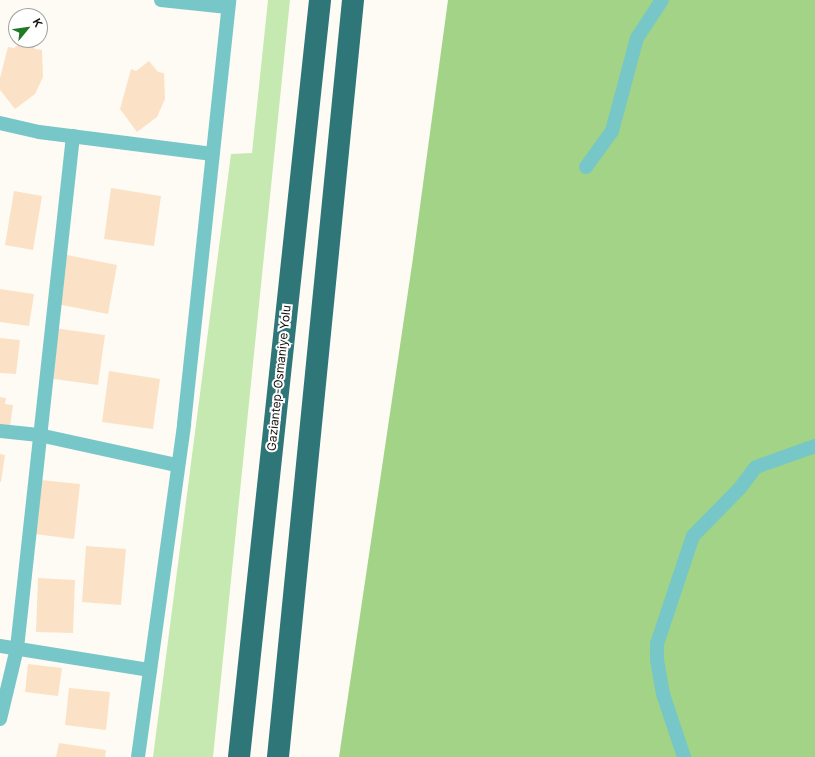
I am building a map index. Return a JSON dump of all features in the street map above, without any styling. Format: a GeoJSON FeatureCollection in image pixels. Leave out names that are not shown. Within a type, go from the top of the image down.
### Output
{"type":"FeatureCollection","features":[{"type":"Feature","properties":{"kind":"highway","name":"Gaziantep-Osmaniye Yolu"},"geometry":{"type":"LineString","coordinates":[[239,757],[320,0]]}},
{"type":"Feature","properties":{"kind":"highway"},"geometry":{"type":"LineString","coordinates":[[278,757],[353,0]]}},
{"type":"Feature","properties":{"kind":"street"},"geometry":{"type":"LineString","coordinates":[[138,757],[177,465],[184,424],[229,3],[161,0]]}},
{"type":"Feature","properties":{"kind":"street"},"geometry":{"type":"LineString","coordinates":[[586,167],[612,131],[638,38],[662,0]]}},
{"type":"Feature","properties":{"kind":"street"},"geometry":{"type":"LineString","coordinates":[[0,123],[39,132],[213,154]]}},
{"type":"Feature","properties":{"kind":"street"},"geometry":{"type":"LineString","coordinates":[[0,719],[17,648],[72,136]]}},
{"type":"Feature","properties":{"kind":"street"},"geometry":{"type":"LineString","coordinates":[[0,431],[39,434],[177,465]]}},
{"type":"Feature","properties":{"kind":"street"},"geometry":{"type":"LineString","coordinates":[[684,757],[664,694],[657,660],[657,644],[693,536],[740,488],[756,468],[815,446]]}},
{"type":"Feature","properties":{"kind":"street"},"geometry":{"type":"LineString","coordinates":[[0,646],[150,670]]}},
{"type":"Feature","properties":{"kind":"green space"},"geometry":{"type":"Polygon","coordinates":[[[268,0],[290,0],[213,757],[153,757],[231,154],[252,153],[268,0]]]}},
{"type":"Feature","properties":{"kind":"green space"},"geometry":{"type":"Polygon","coordinates":[[[448,0],[815,0],[815,757],[339,757],[413,258],[448,0]]]}},
{"type":"Feature","properties":{"kind":"building"},"geometry":{"type":"Polygon","coordinates":[[[8,47],[34,48],[42,50],[43,77],[35,94],[15,109],[0,90],[0,78],[8,47]]]}},
{"type":"Feature","properties":{"kind":"building"},"geometry":{"type":"Polygon","coordinates":[[[149,61],[158,72],[164,73],[165,99],[157,117],[137,132],[120,109],[131,69],[136,71],[149,61]]]}},
{"type":"Feature","properties":{"kind":"building"},"geometry":{"type":"Polygon","coordinates":[[[111,188],[161,196],[154,246],[104,239],[111,188]]]}},
{"type":"Feature","properties":{"kind":"building"},"geometry":{"type":"Polygon","coordinates":[[[14,191],[42,196],[33,250],[5,245],[14,191]]]}},
{"type":"Feature","properties":{"kind":"building"},"geometry":{"type":"Polygon","coordinates":[[[67,255],[117,265],[108,314],[57,304],[67,255]]]}},
{"type":"Feature","properties":{"kind":"building"},"geometry":{"type":"Polygon","coordinates":[[[0,289],[34,294],[29,326],[0,322],[0,289]]]}},
{"type":"Feature","properties":{"kind":"building"},"geometry":{"type":"Polygon","coordinates":[[[54,328],[105,335],[98,385],[47,378],[54,328]]]}},
{"type":"Feature","properties":{"kind":"building"},"geometry":{"type":"Polygon","coordinates":[[[0,338],[20,340],[16,374],[0,373],[0,338]]]}},
{"type":"Feature","properties":{"kind":"building"},"geometry":{"type":"Polygon","coordinates":[[[109,371],[160,379],[153,429],[102,422],[109,371]]]}},
{"type":"Feature","properties":{"kind":"building"},"geometry":{"type":"Polygon","coordinates":[[[0,397],[6,398],[5,404],[13,405],[10,427],[0,425],[0,397]]]}},
{"type":"Feature","properties":{"kind":"building"},"geometry":{"type":"Polygon","coordinates":[[[0,454],[5,455],[1,482],[0,482],[0,454]]]}},
{"type":"Feature","properties":{"kind":"building"},"geometry":{"type":"Polygon","coordinates":[[[41,480],[80,484],[74,539],[35,534],[41,480]]]}},
{"type":"Feature","properties":{"kind":"building"},"geometry":{"type":"Polygon","coordinates":[[[86,546],[126,549],[121,605],[82,602],[86,546]]]}},
{"type":"Feature","properties":{"kind":"building"},"geometry":{"type":"Polygon","coordinates":[[[38,578],[75,580],[73,633],[36,632],[38,578]]]}},
{"type":"Feature","properties":{"kind":"building"},"geometry":{"type":"Polygon","coordinates":[[[28,664],[62,668],[58,696],[25,692],[28,664]]]}},
{"type":"Feature","properties":{"kind":"building"},"geometry":{"type":"Polygon","coordinates":[[[69,688],[110,692],[106,730],[65,725],[69,688]]]}},
{"type":"Feature","properties":{"kind":"building"},"geometry":{"type":"Polygon","coordinates":[[[59,743],[106,750],[105,757],[56,757],[59,743]]]}}]}
